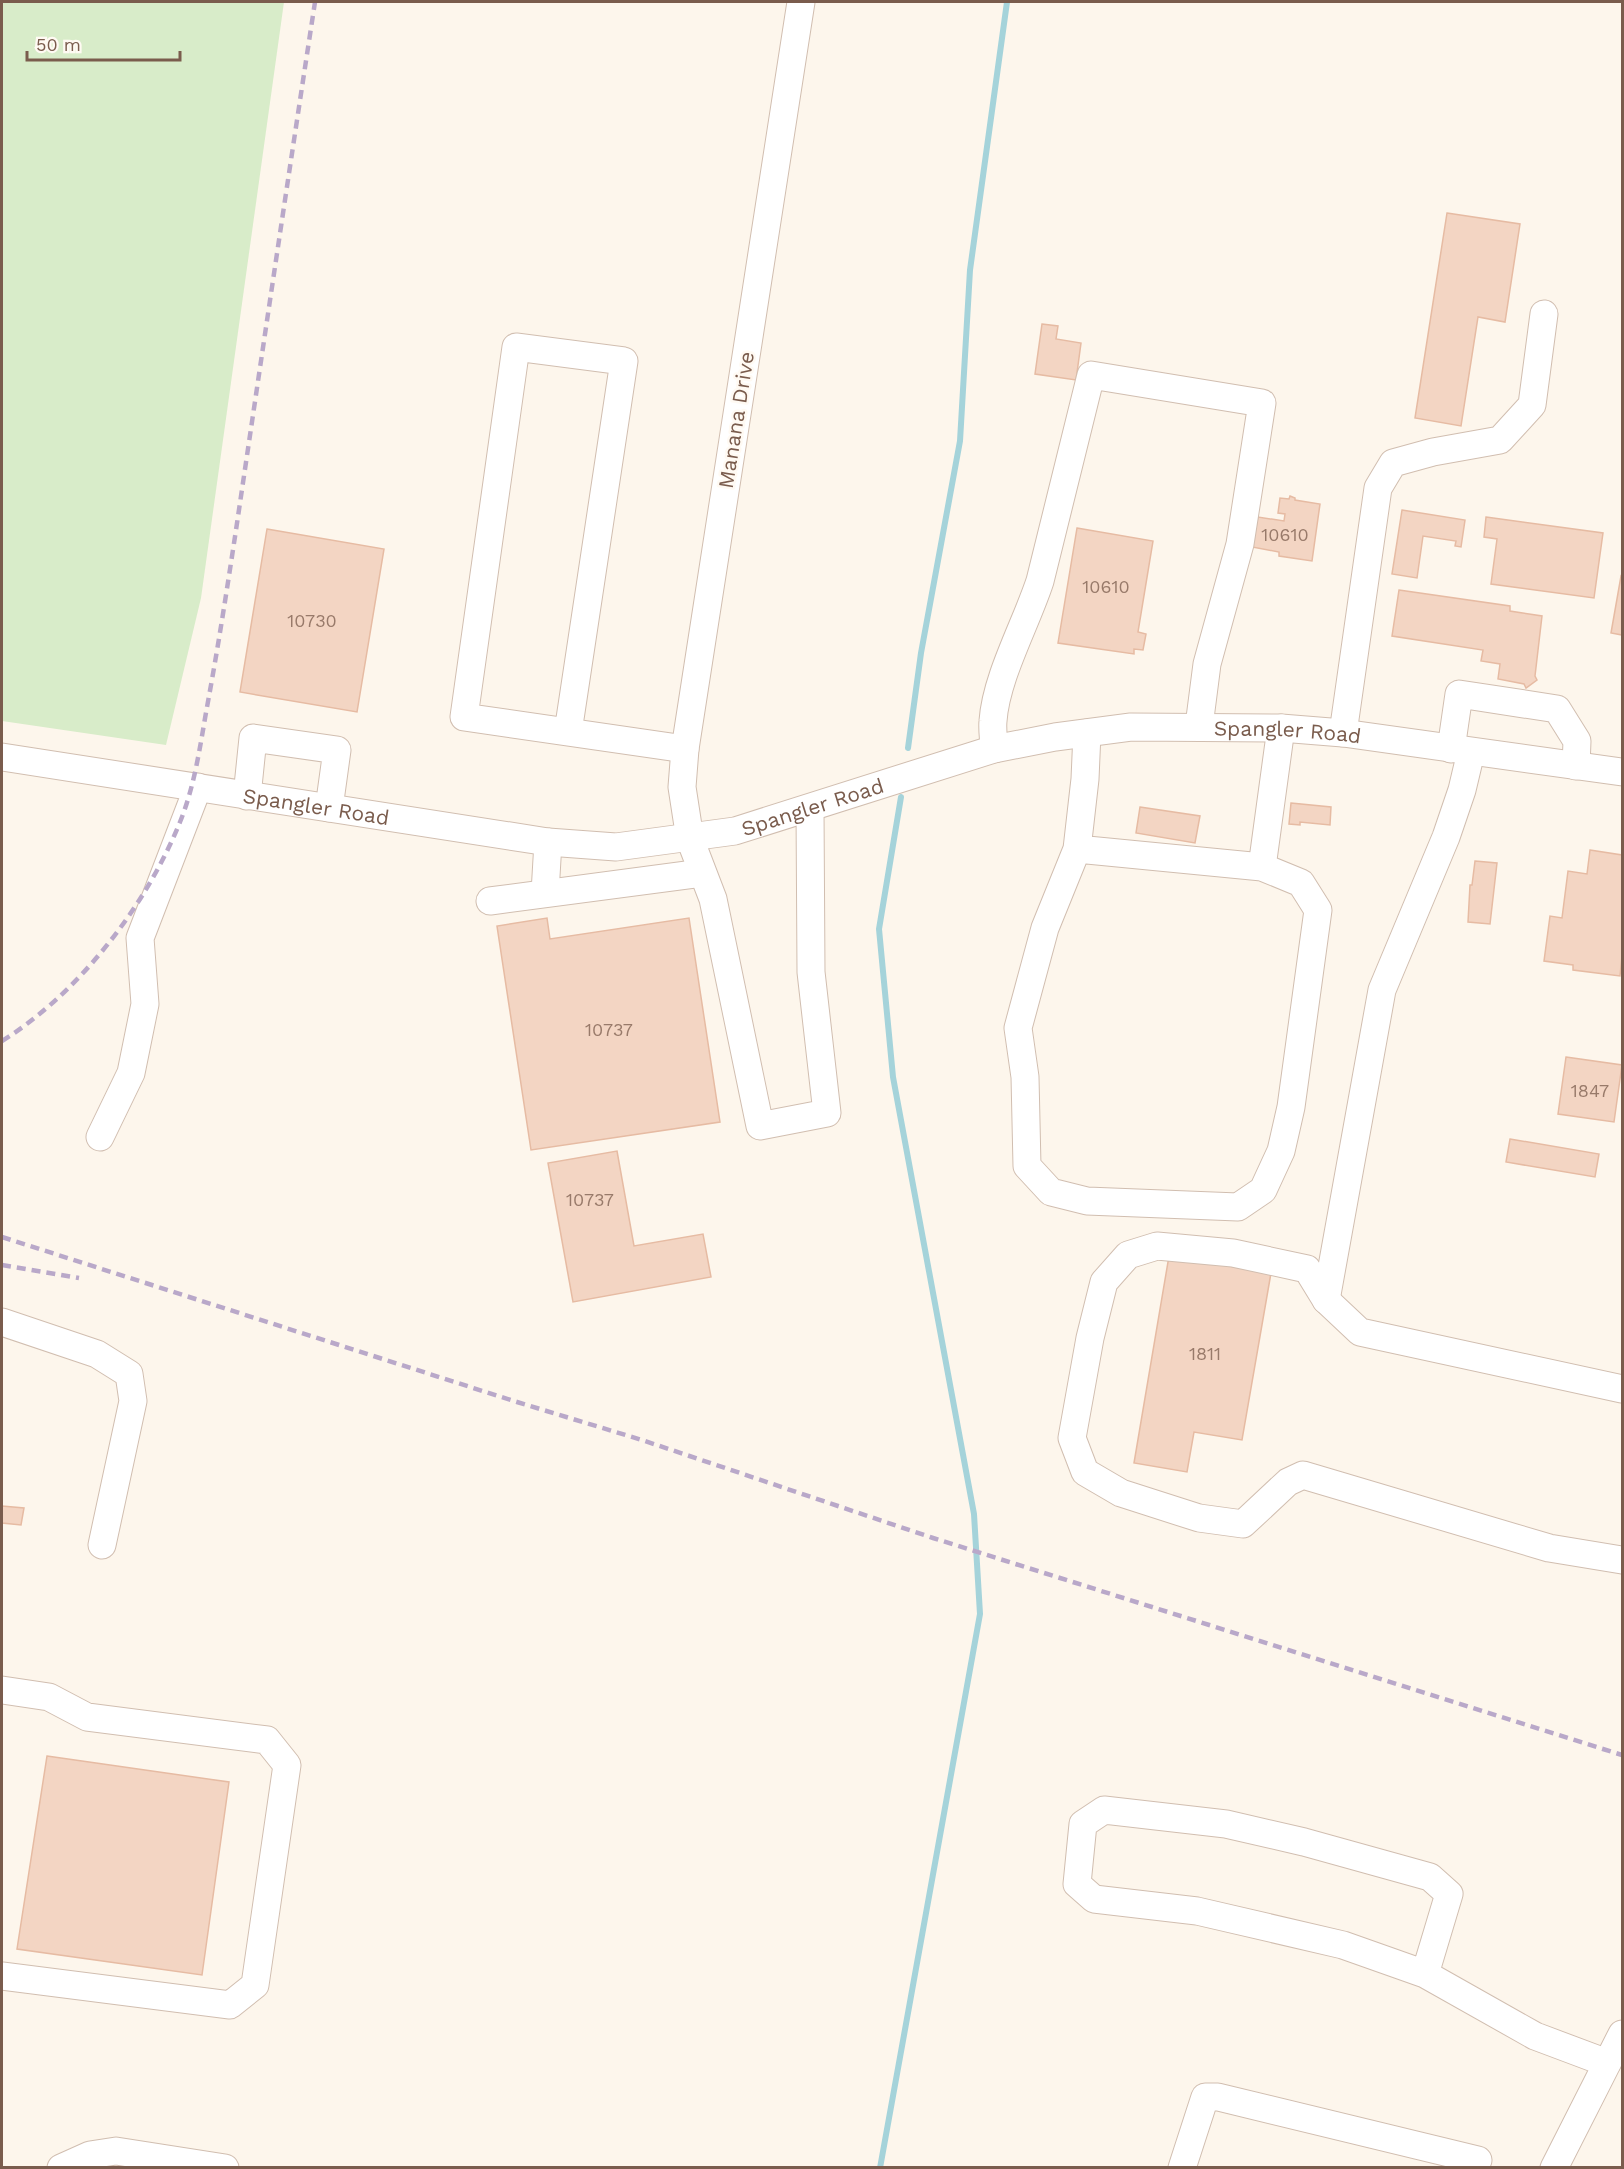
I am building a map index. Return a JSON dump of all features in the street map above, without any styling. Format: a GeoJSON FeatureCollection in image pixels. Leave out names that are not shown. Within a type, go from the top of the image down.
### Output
{"type":"FeatureCollection","features":[{"type":"Feature","properties":{"kind":"street","name":"Manana Drive"},"geometry":{"type":"LineString","coordinates":[[801,2],[685,749],[682,787],[690,839],[713,899],[760,1126],[827,1113],[811,972],[810,809]]}},
{"type":"Feature","properties":{"kind":"street"},"geometry":{"type":"LineString","coordinates":[[1343,733],[1378,488],[1393,463],[1433,452],[1500,440],[1532,405],[1544,314]]}},
{"type":"Feature","properties":{"kind":"street"},"geometry":{"type":"LineString","coordinates":[[568,732],[624,361],[516,347],[464,717],[685,749]]}},
{"type":"Feature","properties":{"kind":"street"},"geometry":{"type":"LineString","coordinates":[[994,749],[992,722],[1004,674],[1040,581],[1091,375],[1262,403],[1240,544],[1206,664],[1200,726]]}},
{"type":"Feature","properties":{"kind":"street"},"geometry":{"type":"LineString","coordinates":[[1326,1300],[1382,990],[1446,837],[1462,790],[1460,694],[1557,709],[1577,741],[1576,766]]}},
{"type":"Feature","properties":{"kind":"street","name":"Spangler Road"},"geometry":{"type":"LineString","coordinates":[[2,757],[548,842],[616,847],[690,839],[735,831],[994,749],[1131,728],[1200,726],[1281,728],[1343,733],[1623,772]]}},
{"type":"Feature","properties":{"kind":"street"},"geometry":{"type":"LineString","coordinates":[[1262,867],[1281,728]]}},
{"type":"Feature","properties":{"kind":"street"},"geometry":{"type":"LineString","coordinates":[[1077,849],[1262,867],[1301,883],[1318,910],[1291,1107],[1281,1151],[1263,1190],[1238,1207],[1087,1201],[1051,1192],[1027,1166],[1025,1077],[1018,1028],[1045,928],[1077,849],[1085,779],[1087,733]]}},
{"type":"Feature","properties":{"kind":"street"},"geometry":{"type":"LineString","coordinates":[[247,796],[253,738],[326,748],[337,750],[328,808]]}},
{"type":"Feature","properties":{"kind":"street"},"geometry":{"type":"LineString","coordinates":[[100,1137],[131,1073],[145,1004],[140,938],[198,787]]}},
{"type":"Feature","properties":{"kind":"street"},"geometry":{"type":"LineString","coordinates":[[545,893],[548,842]]}},
{"type":"Feature","properties":{"kind":"street"},"geometry":{"type":"LineString","coordinates":[[490,901],[702,873]]}},
{"type":"Feature","properties":{"kind":"street"},"geometry":{"type":"LineString","coordinates":[[1623,1389],[1360,1332],[1326,1300],[1308,1269],[1233,1253],[1157,1246],[1128,1255],[1104,1282],[1090,1338],[1072,1438],[1085,1473],[1121,1493],[1199,1518],[1243,1524],[1288,1482],[1303,1475],[1549,1548],[1623,1560]]}},
{"type":"Feature","properties":{"kind":"street"},"geometry":{"type":"LineString","coordinates":[[2,1322],[97,1354],[129,1374],[133,1401],[102,1545]]}},
{"type":"Feature","properties":{"kind":"street"},"geometry":{"type":"LineString","coordinates":[[2,1690],[49,1697],[87,1717],[267,1740],[287,1765],[255,1985],[230,2005],[2,1976]]}},
{"type":"Feature","properties":{"kind":"street"},"geometry":{"type":"LineString","coordinates":[[1425,1974],[1449,1894],[1430,1877],[1304,1842],[1226,1824],[1104,1810],[1083,1824],[1077,1884],[1094,1899],[1197,1911],[1343,1945],[1425,1974],[1534,2036],[1607,2063]]}},
{"type":"Feature","properties":{"kind":"street"},"geometry":{"type":"LineString","coordinates":[[1554,2168],[1623,2034]]}},
{"type":"Feature","properties":{"kind":"street"},"geometry":{"type":"LineString","coordinates":[[1182,2168],[1205,2097],[1218,2097],[1478,2160],[1475,2168]]}},
{"type":"Feature","properties":{"kind":"street"},"geometry":{"type":"LineString","coordinates":[[61,2168],[90,2155],[116,2151],[225,2168]]}},
{"type":"Feature","properties":{"kind":"green space"},"geometry":{"type":"Polygon","coordinates":[[[2,2],[284,2],[201,598],[166,745],[2,721],[2,2]]]}},
{"type":"Feature","properties":{"kind":"building"},"geometry":{"type":"Polygon","coordinates":[[[1447,213],[1520,224],[1505,322],[1478,317],[1461,426],[1415,418],[1447,213]]]}},
{"type":"Feature","properties":{"kind":"building"},"geometry":{"type":"Polygon","coordinates":[[[1042,324],[1058,326],[1056,339],[1081,343],[1076,380],[1035,374],[1042,324]]]}},
{"type":"Feature","properties":{"kind":"building"},"geometry":{"type":"Polygon","coordinates":[[[1290,496],[1295,500],[1320,504],[1312,561],[1279,556],[1279,552],[1252,547],[1258,517],[1284,521],[1285,514],[1278,513],[1280,498],[1289,499],[1290,496]]]}},
{"type":"Feature","properties":{"kind":"building"},"geometry":{"type":"Polygon","coordinates":[[[1402,510],[1465,520],[1461,547],[1455,546],[1456,541],[1423,536],[1417,578],[1392,574],[1402,510]]]}},
{"type":"Feature","properties":{"kind":"building"},"geometry":{"type":"Polygon","coordinates":[[[1486,517],[1603,533],[1594,598],[1491,584],[1497,539],[1484,537],[1486,517]]]}},
{"type":"Feature","properties":{"kind":"building"},"geometry":{"type":"Polygon","coordinates":[[[1077,528],[1153,541],[1138,632],[1146,634],[1143,650],[1134,649],[1134,654],[1058,643],[1077,528]]]}},
{"type":"Feature","properties":{"kind":"building"},"geometry":{"type":"Polygon","coordinates":[[[267,529],[384,549],[357,712],[240,692],[267,529]]]}},
{"type":"Feature","properties":{"kind":"building"},"geometry":{"type":"Polygon","coordinates":[[[1622,577],[1622,635],[1611,633],[1622,577]]]}},
{"type":"Feature","properties":{"kind":"building"},"geometry":{"type":"Polygon","coordinates":[[[1399,590],[1510,606],[1510,611],[1542,616],[1535,676],[1537,680],[1526,688],[1524,684],[1498,679],[1500,664],[1481,661],[1483,650],[1392,636],[1399,590]]]}},
{"type":"Feature","properties":{"kind":"building"},"geometry":{"type":"Polygon","coordinates":[[[1291,803],[1331,807],[1330,825],[1300,822],[1300,825],[1289,824],[1291,803]]]}},
{"type":"Feature","properties":{"kind":"building"},"geometry":{"type":"Polygon","coordinates":[[[1140,807],[1200,816],[1195,843],[1136,833],[1140,807]]]}},
{"type":"Feature","properties":{"kind":"building"},"geometry":{"type":"Polygon","coordinates":[[[1590,850],[1622,855],[1620,976],[1573,970],[1573,965],[1544,961],[1550,916],[1562,918],[1568,871],[1587,874],[1590,850]]]}},
{"type":"Feature","properties":{"kind":"building"},"geometry":{"type":"Polygon","coordinates":[[[1475,861],[1497,863],[1490,924],[1468,922],[1470,885],[1472,885],[1475,861]]]}},
{"type":"Feature","properties":{"kind":"building"},"geometry":{"type":"Polygon","coordinates":[[[547,918],[550,939],[689,918],[720,1122],[531,1150],[497,926],[547,918]]]}},
{"type":"Feature","properties":{"kind":"building"},"geometry":{"type":"Polygon","coordinates":[[[1566,1057],[1622,1065],[1614,1122],[1558,1114],[1566,1057]]]}},
{"type":"Feature","properties":{"kind":"building"},"geometry":{"type":"Polygon","coordinates":[[[1510,1139],[1599,1154],[1595,1177],[1506,1162],[1510,1139]]]}},
{"type":"Feature","properties":{"kind":"building"},"geometry":{"type":"Polygon","coordinates":[[[617,1151],[634,1246],[703,1234],[711,1277],[573,1302],[548,1163],[617,1151]]]}},
{"type":"Feature","properties":{"kind":"building"},"geometry":{"type":"Polygon","coordinates":[[[1169,1256],[1271,1273],[1242,1440],[1194,1432],[1187,1472],[1134,1463],[1169,1256]]]}},
{"type":"Feature","properties":{"kind":"building"},"geometry":{"type":"Polygon","coordinates":[[[2,1506],[24,1508],[21,1525],[2,1523],[2,1506]]]}},
{"type":"Feature","properties":{"kind":"building"},"geometry":{"type":"Polygon","coordinates":[[[47,1756],[229,1782],[202,1975],[17,1949],[47,1756]]]}},
{"type":"Feature","properties":{"kind":"waterway"},"geometry":{"type":"LineString","coordinates":[[908,748],[921,653],[960,441],[970,270],[1007,2]]}},
{"type":"Feature","properties":{"kind":"waterway"},"geometry":{"type":"LineString","coordinates":[[880,2168],[980,1614],[974,1514],[893,1077],[879,929],[901,797]]}},
{"type":"Feature","properties":{"kind":"railway"},"geometry":{"type":"LineString","coordinates":[[2,1041],[58,998],[107,945],[149,885],[166,854],[190,794],[226,596],[315,2]]}},
{"type":"Feature","properties":{"kind":"railway"},"geometry":{"type":"LineString","coordinates":[[2,1237],[642,1440],[933,1538],[1622,1755]]}},
{"type":"Feature","properties":{"kind":"railway"},"geometry":{"type":"LineString","coordinates":[[2,1265],[79,1278]]}}]}
